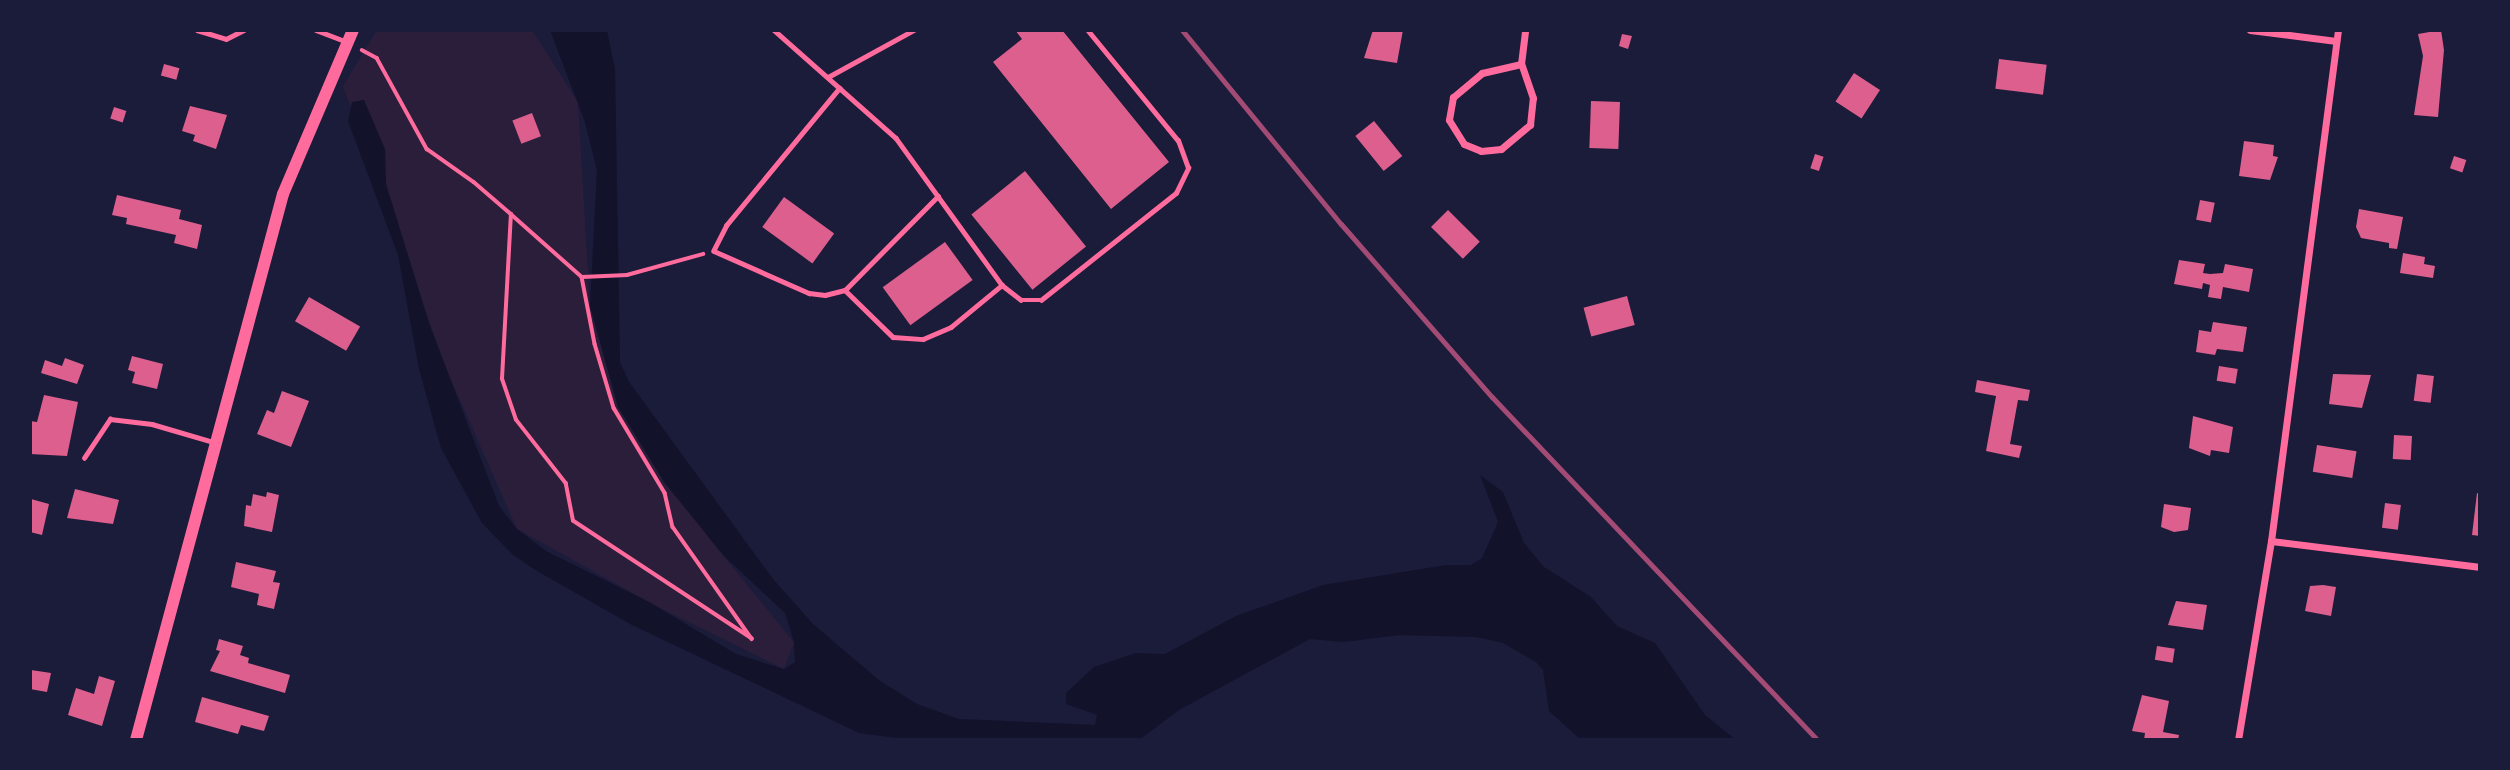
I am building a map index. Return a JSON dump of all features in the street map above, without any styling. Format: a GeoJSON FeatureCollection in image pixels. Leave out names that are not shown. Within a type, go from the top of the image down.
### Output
{"type":"FeatureCollection","features":[{"type":"Feature","properties":{"kind":"main road"},"geometry":{"type":"LineString","coordinates":[[136,740],[283,194],[345,42],[353,30]]}},
{"type":"Feature","properties":{"kind":"street"},"geometry":{"type":"LineString","coordinates":[[1521,64],[1482,73],[1453,97],[1449,120],[1464,144],[1491,151],[1522,135],[1533,107],[1521,64],[1525,30]]}},
{"type":"Feature","properties":{"kind":"street"},"geometry":{"type":"LineString","coordinates":[[2250,30],[2336,41]]}},
{"type":"Feature","properties":{"kind":"street"},"geometry":{"type":"LineString","coordinates":[[2238,740],[2271,541],[2338,30]]}},
{"type":"Feature","properties":{"kind":"street"},"geometry":{"type":"LineString","coordinates":[[2271,541],[2480,567]]}},
{"type":"Feature","properties":{"kind":"lane"},"geometry":{"type":"LineString","coordinates":[[197,30],[226,39],[244,30]]}},
{"type":"Feature","properties":{"kind":"lane"},"geometry":{"type":"LineString","coordinates":[[316,30],[345,42]]}},
{"type":"Feature","properties":{"kind":"lane"},"geometry":{"type":"LineString","coordinates":[[774,30],[896,138],[1002,285],[1021,300],[1041,300],[1176,193],[1188,168],[1178,141],[1087,30]]}},
{"type":"Feature","properties":{"kind":"lane"},"geometry":{"type":"LineString","coordinates":[[828,77],[914,30]]}},
{"type":"Feature","properties":{"kind":"lane"},"geometry":{"type":"LineString","coordinates":[[840,88],[727,225],[714,251],[809,293],[825,295],[845,290],[938,196]]}},
{"type":"Feature","properties":{"kind":"lane"},"geometry":{"type":"LineString","coordinates":[[845,290],[893,337],[923,339],[951,327],[1002,285]]}},
{"type":"Feature","properties":{"kind":"lane"},"geometry":{"type":"LineString","coordinates":[[85,458],[110,419],[152,424],[218,443]]}},
{"type":"Feature","properties":{"kind":"path"},"geometry":{"type":"LineString","coordinates":[[345,42],[377,58],[427,149],[511,214],[582,277],[614,408],[665,493],[673,527],[752,639],[573,521],[566,484],[516,419],[502,379],[511,214]]}},
{"type":"Feature","properties":{"kind":"path"},"geometry":{"type":"LineString","coordinates":[[582,277],[627,275],[714,251]]}},
{"type":"Feature","properties":{"kind":"shaded area"},"geometry":{"type":"Polygon","coordinates":[[[377,30],[532,30],[578,102],[590,306],[618,407],[712,542],[794,642],[784,669],[658,607],[517,529],[448,373],[343,86],[377,30]]]}},
{"type":"Feature","properties":{"kind":"shaded area"},"geometry":{"type":"Polygon","coordinates":[[[550,30],[607,31],[615,69],[620,362],[629,382],[773,579],[813,624],[880,681],[917,704],[959,719],[1095,725],[1097,715],[1066,704],[1066,693],[1094,667],[1136,653],[1165,654],[1236,616],[1323,585],[1446,565],[1471,565],[1482,558],[1498,522],[1480,475],[1503,492],[1524,543],[1544,567],[1591,597],[1617,626],[1655,643],[1705,715],[1736,740],[1581,740],[1549,711],[1543,670],[1536,662],[1503,643],[1476,637],[1400,635],[1344,642],[1310,639],[1179,710],[1139,740],[911,740],[859,733],[632,625],[537,571],[513,555],[482,523],[441,448],[419,369],[398,255],[348,121],[352,102],[364,100],[385,149],[386,184],[430,326],[499,506],[517,529],[546,551],[649,602],[736,654],[784,669],[795,662],[794,642],[785,613],[724,556],[664,482],[618,407],[590,306],[597,170],[585,122],[550,30]]]}},
{"type":"Feature","properties":{"kind":"building"},"geometry":{"type":"Polygon","coordinates":[[[1015,30],[1062,30],[1169,162],[1111,209],[993,62],[1022,39],[1015,30]]]}},
{"type":"Feature","properties":{"kind":"building"},"geometry":{"type":"Polygon","coordinates":[[[1373,30],[1403,30],[1397,63],[1364,58],[1373,30]]]}},
{"type":"Feature","properties":{"kind":"building"},"geometry":{"type":"Polygon","coordinates":[[[2441,30],[2444,50],[2438,117],[2414,115],[2423,56],[2418,34],[2441,30]]]}},
{"type":"Feature","properties":{"kind":"building"},"geometry":{"type":"Polygon","coordinates":[[[1622,34],[1632,36],[1628,49],[1619,46],[1622,34]]]}},
{"type":"Feature","properties":{"kind":"building"},"geometry":{"type":"Polygon","coordinates":[[[1999,59],[2047,65],[2043,95],[1995,89],[1999,59]]]}},
{"type":"Feature","properties":{"kind":"building"},"geometry":{"type":"Polygon","coordinates":[[[164,64],[179,68],[176,80],[161,76],[164,64]]]}},
{"type":"Feature","properties":{"kind":"building"},"geometry":{"type":"Polygon","coordinates":[[[1854,73],[1880,90],[1861,118],[1835,102],[1854,73]]]}},
{"type":"Feature","properties":{"kind":"building"},"geometry":{"type":"Polygon","coordinates":[[[1591,101],[1620,102],[1618,149],[1589,148],[1591,101]]]}},
{"type":"Feature","properties":{"kind":"building"},"geometry":{"type":"Polygon","coordinates":[[[190,106],[227,115],[216,149],[193,141],[195,135],[182,131],[190,106]]]}},
{"type":"Feature","properties":{"kind":"building"},"geometry":{"type":"Polygon","coordinates":[[[114,107],[126,111],[123,122],[110,118],[114,107]]]}},
{"type":"Feature","properties":{"kind":"building"},"geometry":{"type":"Polygon","coordinates":[[[532,113],[541,136],[521,144],[512,121],[532,113]]]}},
{"type":"Feature","properties":{"kind":"building"},"geometry":{"type":"Polygon","coordinates":[[[1374,121],[1402,156],[1384,171],[1355,136],[1374,121]]]}},
{"type":"Feature","properties":{"kind":"building"},"geometry":{"type":"Polygon","coordinates":[[[2244,141],[2274,145],[2273,156],[2278,157],[2270,180],[2239,176],[2244,141]]]}},
{"type":"Feature","properties":{"kind":"building"},"geometry":{"type":"Polygon","coordinates":[[[1815,154],[1824,157],[1819,171],[1810,168],[1815,154]]]}},
{"type":"Feature","properties":{"kind":"building"},"geometry":{"type":"Polygon","coordinates":[[[2454,156],[2466,160],[2462,172],[2450,168],[2454,156]]]}},
{"type":"Feature","properties":{"kind":"building"},"geometry":{"type":"Polygon","coordinates":[[[1025,171],[1086,246],[1032,290],[971,214],[1025,171]]]}},
{"type":"Feature","properties":{"kind":"building"},"geometry":{"type":"Polygon","coordinates":[[[117,195],[181,210],[179,219],[202,225],[197,249],[174,243],[176,235],[126,224],[127,218],[112,215],[117,195]]]}},
{"type":"Feature","properties":{"kind":"building"},"geometry":{"type":"Polygon","coordinates":[[[784,197],[834,233],[812,263],[762,227],[784,197]]]}},
{"type":"Feature","properties":{"kind":"building"},"geometry":{"type":"Polygon","coordinates":[[[2200,200],[2215,203],[2211,222],[2196,220],[2200,200]]]}},
{"type":"Feature","properties":{"kind":"building"},"geometry":{"type":"Polygon","coordinates":[[[2359,209],[2403,217],[2397,249],[2389,248],[2389,243],[2361,238],[2356,227],[2359,209]]]}},
{"type":"Feature","properties":{"kind":"building"},"geometry":{"type":"Polygon","coordinates":[[[1448,210],[1480,242],[1463,259],[1431,227],[1448,210]]]}},
{"type":"Feature","properties":{"kind":"building"},"geometry":{"type":"Polygon","coordinates":[[[945,242],[973,280],[910,325],[883,287],[945,242]]]}},
{"type":"Feature","properties":{"kind":"building"},"geometry":{"type":"Polygon","coordinates":[[[2403,253],[2425,257],[2424,264],[2435,266],[2433,278],[2400,273],[2403,253]]]}},
{"type":"Feature","properties":{"kind":"building"},"geometry":{"type":"Polygon","coordinates":[[[2179,260],[2205,264],[2203,273],[2210,274],[2223,273],[2225,264],[2253,269],[2249,292],[2223,287],[2221,299],[2208,297],[2210,285],[2203,283],[2202,289],[2174,284],[2179,260]]]}},
{"type":"Feature","properties":{"kind":"building"},"geometry":{"type":"Polygon","coordinates":[[[1627,296],[1635,325],[1591,337],[1584,308],[1627,296]]]}},
{"type":"Feature","properties":{"kind":"building"},"geometry":{"type":"Polygon","coordinates":[[[309,297],[360,326],[346,351],[295,321],[309,297]]]}},
{"type":"Feature","properties":{"kind":"building"},"geometry":{"type":"Polygon","coordinates":[[[2213,322],[2247,327],[2243,352],[2217,349],[2215,355],[2196,352],[2199,330],[2211,332],[2213,322]]]}},
{"type":"Feature","properties":{"kind":"building"},"geometry":{"type":"Polygon","coordinates":[[[132,356],[163,364],[157,389],[132,383],[135,372],[128,370],[132,356]]]}},
{"type":"Feature","properties":{"kind":"building"},"geometry":{"type":"Polygon","coordinates":[[[65,358],[84,365],[77,384],[41,373],[45,360],[62,366],[65,358]]]}},
{"type":"Feature","properties":{"kind":"building"},"geometry":{"type":"Polygon","coordinates":[[[2219,366],[2238,369],[2235,384],[2217,381],[2219,366]]]}},
{"type":"Feature","properties":{"kind":"building"},"geometry":{"type":"Polygon","coordinates":[[[2333,374],[2371,375],[2362,408],[2329,404],[2333,374]]]}},
{"type":"Feature","properties":{"kind":"building"},"geometry":{"type":"Polygon","coordinates":[[[2417,374],[2434,376],[2431,403],[2414,401],[2417,374]]]}},
{"type":"Feature","properties":{"kind":"building"},"geometry":{"type":"Polygon","coordinates":[[[1977,380],[2030,390],[2028,401],[2018,400],[2010,444],[2022,446],[2019,458],[1986,451],[1996,396],[1975,392],[1977,380]]]}},
{"type":"Feature","properties":{"kind":"building"},"geometry":{"type":"Polygon","coordinates":[[[282,391],[309,401],[291,447],[257,434],[267,410],[274,413],[282,391]]]}},
{"type":"Feature","properties":{"kind":"building"},"geometry":{"type":"Polygon","coordinates":[[[44,395],[78,402],[67,456],[30,454],[30,421],[37,422],[44,395]]]}},
{"type":"Feature","properties":{"kind":"building"},"geometry":{"type":"Polygon","coordinates":[[[2193,416],[2233,427],[2229,453],[2211,450],[2210,456],[2189,448],[2193,416]]]}},
{"type":"Feature","properties":{"kind":"building"},"geometry":{"type":"Polygon","coordinates":[[[2394,435],[2412,436],[2411,460],[2393,459],[2394,435]]]}},
{"type":"Feature","properties":{"kind":"building"},"geometry":{"type":"Polygon","coordinates":[[[2317,445],[2357,451],[2352,478],[2313,472],[2317,445]]]}},
{"type":"Feature","properties":{"kind":"building"},"geometry":{"type":"Polygon","coordinates":[[[75,489],[119,500],[113,524],[67,518],[75,489]]]}},
{"type":"Feature","properties":{"kind":"building"},"geometry":{"type":"Polygon","coordinates":[[[267,492],[279,495],[272,532],[244,526],[246,505],[251,506],[253,494],[266,497],[267,492]]]}},
{"type":"Feature","properties":{"kind":"building"},"geometry":{"type":"Polygon","coordinates":[[[2477,493],[2480,494],[2480,536],[2472,535],[2477,493]]]}},
{"type":"Feature","properties":{"kind":"building"},"geometry":{"type":"Polygon","coordinates":[[[31,499],[49,504],[42,535],[30,532],[31,499]]]}},
{"type":"Feature","properties":{"kind":"building"},"geometry":{"type":"Polygon","coordinates":[[[2385,503],[2401,505],[2398,530],[2382,528],[2385,503]]]}},
{"type":"Feature","properties":{"kind":"building"},"geometry":{"type":"Polygon","coordinates":[[[2164,504],[2191,508],[2188,530],[2174,532],[2161,527],[2164,504]]]}},
{"type":"Feature","properties":{"kind":"building"},"geometry":{"type":"Polygon","coordinates":[[[236,562],[276,571],[273,582],[280,583],[274,609],[257,605],[259,594],[231,587],[236,562]]]}},
{"type":"Feature","properties":{"kind":"building"},"geometry":{"type":"Polygon","coordinates":[[[2310,586],[2336,587],[2331,616],[2305,611],[2310,586]]]}},
{"type":"Feature","properties":{"kind":"building"},"geometry":{"type":"Polygon","coordinates":[[[2176,601],[2207,605],[2203,630],[2168,625],[2176,601]]]}},
{"type":"Feature","properties":{"kind":"building"},"geometry":{"type":"Polygon","coordinates":[[[219,639],[243,646],[240,655],[249,658],[248,663],[290,675],[285,693],[210,671],[220,651],[216,650],[219,639]]]}},
{"type":"Feature","properties":{"kind":"building"},"geometry":{"type":"Polygon","coordinates":[[[2157,646],[2175,649],[2173,663],[2155,660],[2157,646]]]}},
{"type":"Feature","properties":{"kind":"building"},"geometry":{"type":"Polygon","coordinates":[[[31,670],[51,673],[47,692],[30,689],[31,670]]]}},
{"type":"Feature","properties":{"kind":"building"},"geometry":{"type":"Polygon","coordinates":[[[99,676],[115,681],[102,726],[68,715],[76,688],[94,694],[99,676]]]}},
{"type":"Feature","properties":{"kind":"building"},"geometry":{"type":"Polygon","coordinates":[[[2142,695],[2169,701],[2163,732],[2179,735],[2178,740],[2144,740],[2145,733],[2132,731],[2142,695]]]}},
{"type":"Feature","properties":{"kind":"building"},"geometry":{"type":"Polygon","coordinates":[[[202,697],[269,716],[264,731],[241,725],[238,734],[195,722],[202,697]]]}},
{"type":"Feature","properties":{"kind":"railway"},"geometry":{"type":"LineString","coordinates":[[1182,30],[1341,224],[1492,397],[1817,740]]}}]}
